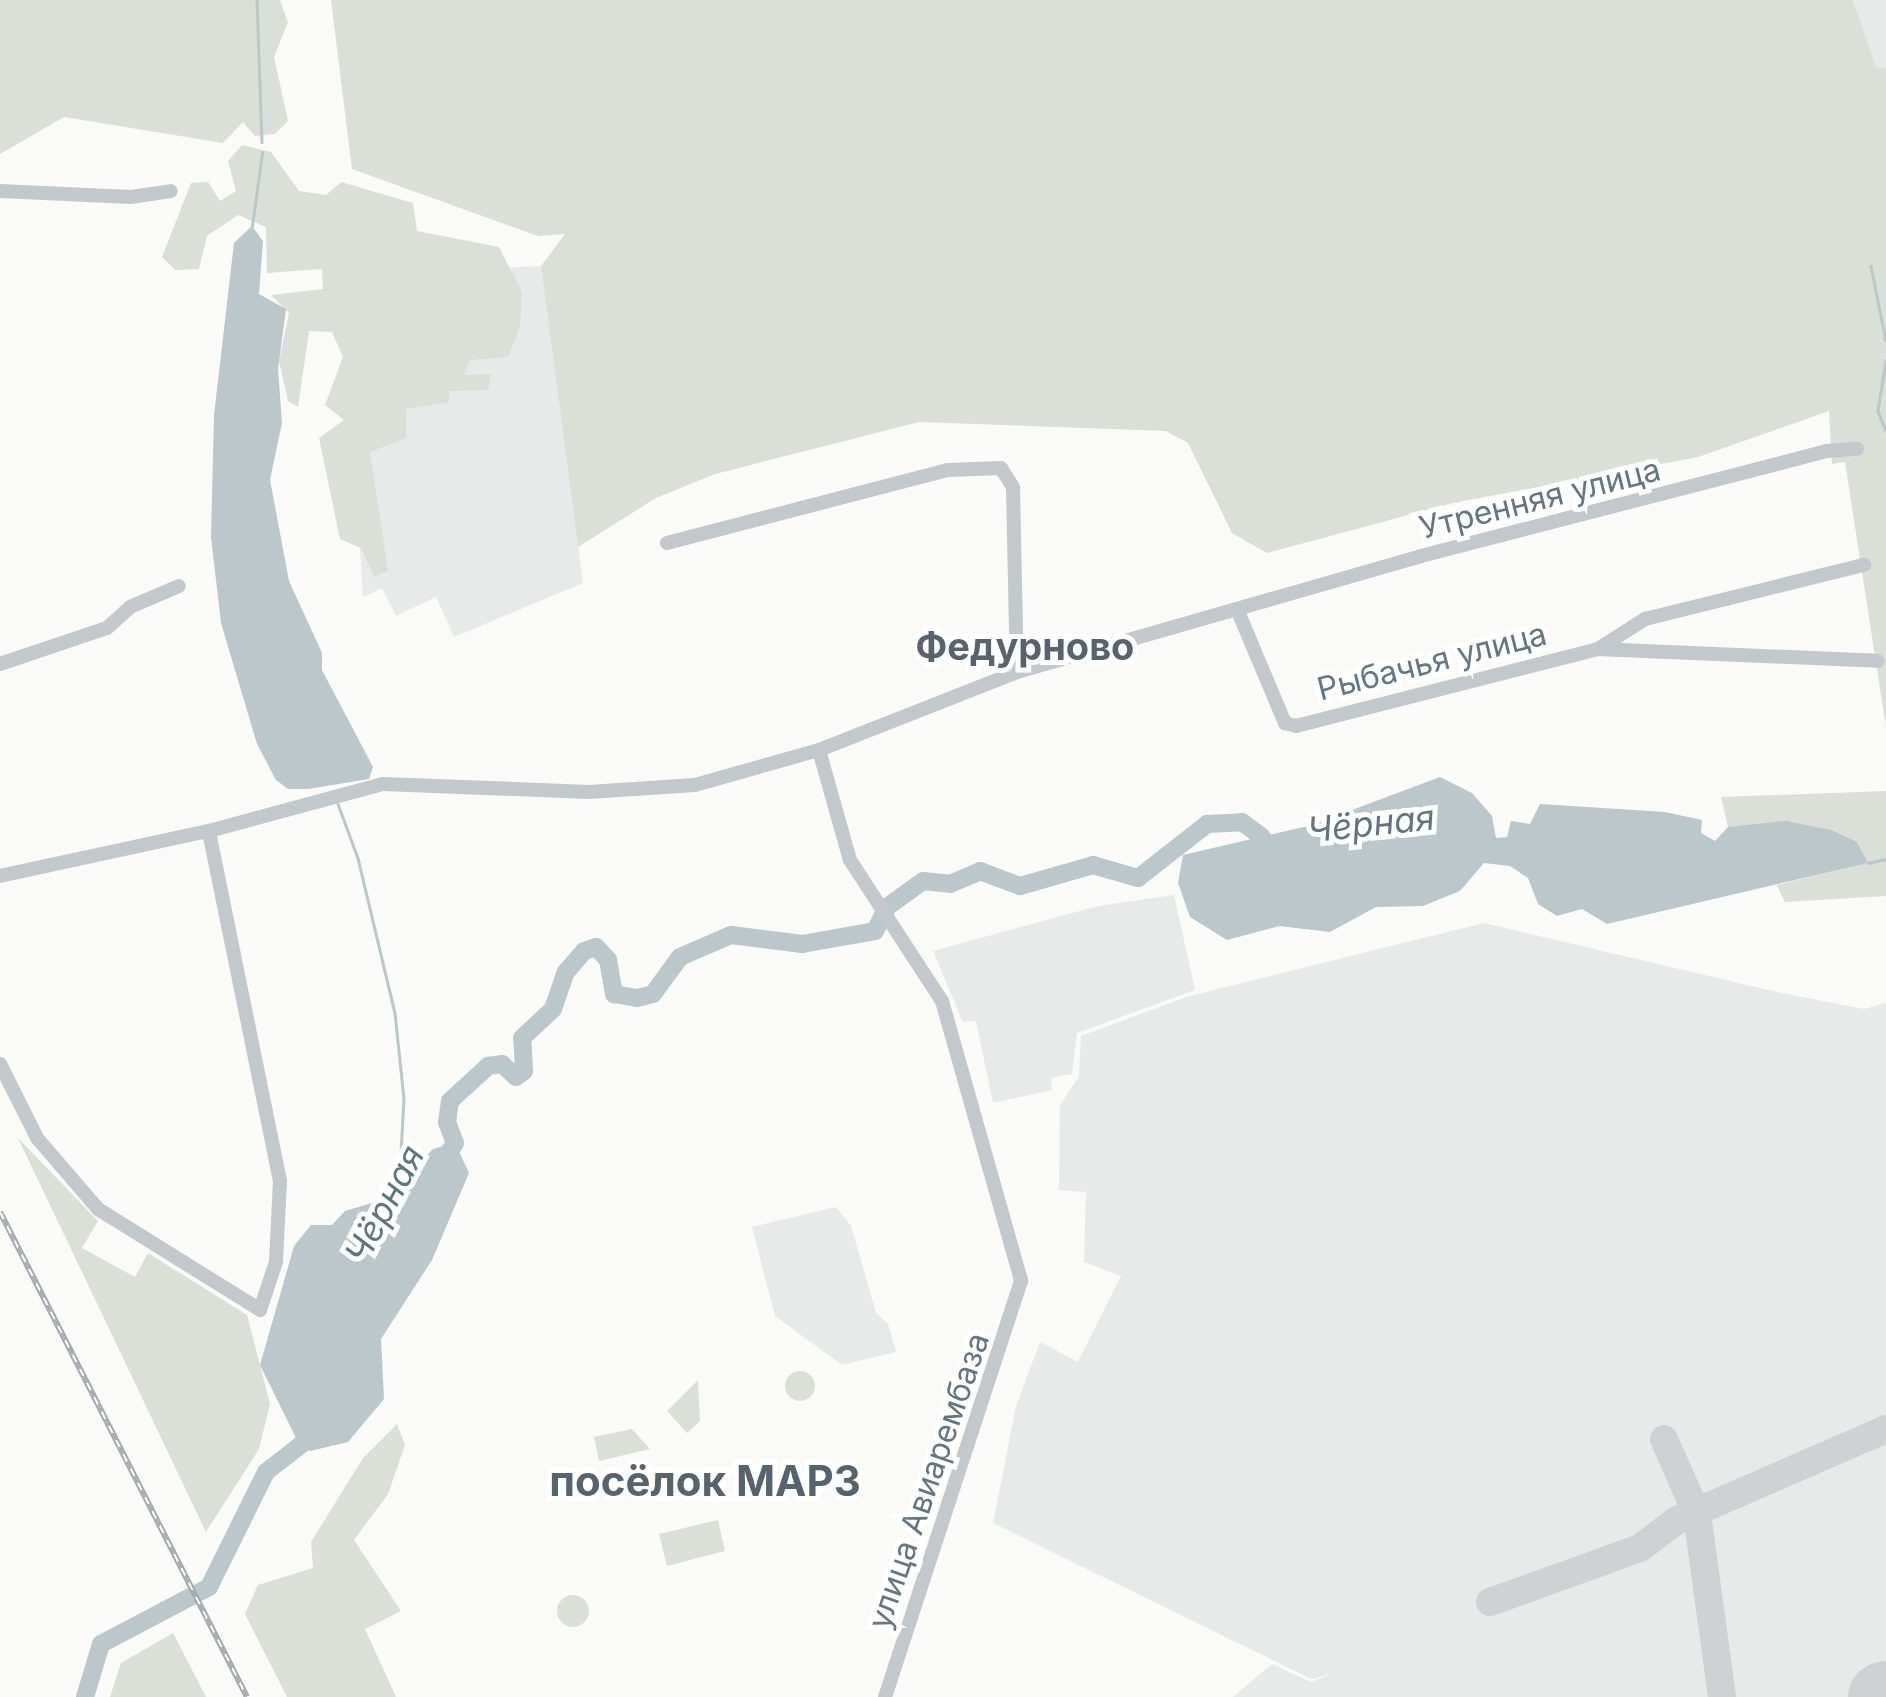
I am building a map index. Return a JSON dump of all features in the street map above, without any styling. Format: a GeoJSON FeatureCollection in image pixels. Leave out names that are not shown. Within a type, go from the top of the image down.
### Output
{"type":"FeatureCollection","features":[{"type":"Feature","properties":{"kind":"street"},"geometry":{"type":"LineString","coordinates":[[0,191],[131,197],[170,191]]}},
{"type":"Feature","properties":{"kind":"street","name":"Утренняя улица"},"geometry":{"type":"LineString","coordinates":[[0,876],[209,831],[383,784],[678,788],[820,750],[1017,672],[1826,451],[1857,449]]}},
{"type":"Feature","properties":{"kind":"street"},"geometry":{"type":"LineString","coordinates":[[667,543],[948,470],[1001,468],[1013,487],[1017,672]]}},
{"type":"Feature","properties":{"kind":"street"},"geometry":{"type":"LineString","coordinates":[[1598,649],[1645,619],[1864,565]]}},
{"type":"Feature","properties":{"kind":"street"},"geometry":{"type":"LineString","coordinates":[[0,664],[107,628],[130,608],[180,586]]}},
{"type":"Feature","properties":{"kind":"street","name":"Рыбачья улица"},"geometry":{"type":"LineString","coordinates":[[1237,609],[1284,723],[1296,726],[1598,649]]}},
{"type":"Feature","properties":{"kind":"street"},"geometry":{"type":"LineString","coordinates":[[1598,649],[1878,660]]}},
{"type":"Feature","properties":{"kind":"street","name":"улица Авиарембаза"},"geometry":{"type":"LineString","coordinates":[[820,750],[841,837],[874,902],[942,1001],[1022,1282],[885,1697]]}},
{"type":"Feature","properties":{"kind":"street"},"geometry":{"type":"LineString","coordinates":[[0,1064],[37,1138],[98,1209],[260,1310],[276,1262],[280,1180],[209,831]]}},
{"type":"Feature","properties":{"kind":"shaded area"},"geometry":{"type":"Polygon","coordinates":[[[0,0],[280,0],[288,22],[274,57],[288,121],[275,134],[255,136],[243,122],[223,143],[64,117],[0,154],[0,0]]]}},
{"type":"Feature","properties":{"kind":"shaded area"},"geometry":{"type":"Polygon","coordinates":[[[331,0],[1853,0],[1876,67],[1886,68],[1886,727],[1845,462],[1832,464],[1829,411],[1698,457],[1453,503],[1267,553],[1232,533],[1188,443],[1166,431],[919,422],[715,474],[656,498],[578,547],[541,266],[565,234],[538,236],[352,169],[331,0]]]}},
{"type":"Feature","properties":{"kind":"shaded area"},"geometry":{"type":"Polygon","coordinates":[[[1853,0],[1886,0],[1886,68],[1876,67],[1853,0]]]}},
{"type":"Feature","properties":{"kind":"shaded area"},"geometry":{"type":"Polygon","coordinates":[[[242,145],[271,152],[299,191],[326,195],[341,182],[413,203],[417,231],[499,247],[522,292],[520,327],[508,357],[470,360],[464,375],[491,374],[488,390],[449,391],[449,402],[406,409],[406,438],[370,452],[388,571],[375,577],[361,548],[340,539],[319,438],[344,420],[325,405],[343,357],[332,332],[309,331],[298,407],[288,401],[279,361],[289,313],[271,295],[323,289],[322,269],[267,273],[266,227],[238,215],[207,236],[199,269],[175,270],[162,257],[191,183],[208,182],[220,201],[236,191],[228,161],[242,145]]]}},
{"type":"Feature","properties":{"kind":"shaded area"},"geometry":{"type":"Polygon","coordinates":[[[541,266],[583,583],[454,637],[436,597],[396,616],[382,588],[363,597],[344,276],[541,266]]]}},
{"type":"Feature","properties":{"kind":"shaded area"},"geometry":{"type":"Polygon","coordinates":[[[1886,791],[1886,896],[1785,902],[1777,885],[1867,863],[1857,842],[1728,827],[1721,797],[1886,791]]]}},
{"type":"Feature","properties":{"kind":"shaded area"},"geometry":{"type":"Polygon","coordinates":[[[1174,895],[1195,990],[1077,1033],[1072,1074],[1051,1078],[1052,1090],[993,1103],[976,1021],[963,1022],[933,951],[1098,906],[1174,895]]]}},
{"type":"Feature","properties":{"kind":"shaded area"},"geometry":{"type":"Polygon","coordinates":[[[1484,923],[1777,992],[1864,1009],[1886,1003],[1886,1697],[1233,1697],[1272,1664],[1311,1682],[1331,1674],[1311,1679],[993,1523],[1016,1406],[1040,1342],[1078,1362],[1121,1276],[1084,1262],[1086,1192],[1059,1190],[1060,1105],[1079,1076],[1081,1036],[1189,996],[1484,923]]]}},
{"type":"Feature","properties":{"kind":"shaded area"},"geometry":{"type":"Polygon","coordinates":[[[18,1138],[98,1221],[82,1248],[135,1277],[148,1253],[247,1315],[270,1404],[259,1449],[206,1532],[18,1138]]]}},
{"type":"Feature","properties":{"kind":"shaded area"},"geometry":{"type":"Polygon","coordinates":[[[836,1207],[851,1226],[876,1313],[888,1324],[896,1352],[842,1365],[775,1316],[752,1227],[836,1207]]]}},
{"type":"Feature","properties":{"kind":"shaded area"},"geometry":{"type":"Polygon","coordinates":[[[800,1371],[811,1375],[815,1386],[811,1397],[800,1401],[789,1397],[785,1386],[789,1375],[800,1371]]]}},
{"type":"Feature","properties":{"kind":"shaded area"},"geometry":{"type":"Polygon","coordinates":[[[698,1380],[700,1421],[687,1433],[667,1411],[698,1380]]]}},
{"type":"Feature","properties":{"kind":"shaded area"},"geometry":{"type":"Polygon","coordinates":[[[397,1424],[405,1445],[388,1494],[354,1540],[401,1611],[365,1629],[396,1697],[287,1697],[245,1614],[258,1585],[313,1568],[311,1542],[363,1458],[397,1424]]]}},
{"type":"Feature","properties":{"kind":"shaded area"},"geometry":{"type":"Polygon","coordinates":[[[632,1429],[650,1449],[599,1461],[594,1437],[632,1429]]]}},
{"type":"Feature","properties":{"kind":"shaded area"},"geometry":{"type":"Polygon","coordinates":[[[718,1520],[725,1551],[667,1566],[659,1534],[718,1520]]]}},
{"type":"Feature","properties":{"kind":"shaded area"},"geometry":{"type":"Polygon","coordinates":[[[573,1595],[584,1600],[589,1611],[584,1622],[573,1627],[562,1622],[557,1611],[562,1600],[573,1595]]]}},
{"type":"Feature","properties":{"kind":"shaded area"},"geometry":{"type":"Polygon","coordinates":[[[173,1633],[206,1697],[110,1697],[121,1663],[173,1633]]]}},
{"type":"Feature","properties":{"kind":"water"},"geometry":{"type":"Polygon","coordinates":[[[252,226],[263,241],[259,294],[286,309],[278,369],[282,423],[270,480],[289,581],[322,653],[322,670],[373,767],[369,779],[308,789],[288,789],[276,780],[257,744],[221,623],[211,537],[214,415],[234,243],[252,226]]]}},
{"type":"Feature","properties":{"kind":"water"},"geometry":{"type":"Polygon","coordinates":[[[1440,777],[1472,793],[1492,816],[1496,838],[1507,837],[1511,821],[1530,824],[1540,804],[1665,812],[1702,820],[1701,833],[1715,841],[1728,827],[1786,821],[1831,830],[1857,842],[1868,863],[1607,924],[1582,909],[1557,916],[1538,904],[1528,878],[1510,866],[1484,863],[1460,891],[1423,906],[1376,907],[1330,932],[1279,926],[1227,940],[1190,917],[1178,883],[1183,855],[1312,825],[1440,777]]]}},
{"type":"Feature","properties":{"kind":"water"},"geometry":{"type":"Polygon","coordinates":[[[455,1143],[469,1173],[432,1260],[381,1339],[384,1399],[348,1442],[310,1451],[297,1440],[260,1365],[294,1246],[311,1225],[332,1225],[345,1211],[385,1199],[433,1149],[455,1143]]]}},
{"type":"Feature","properties":{"kind":"waterway"},"geometry":{"type":"LineString","coordinates":[[257,0],[262,142]]}},
{"type":"Feature","properties":{"kind":"waterway"},"geometry":{"type":"LineString","coordinates":[[252,226],[262,153]]}},
{"type":"Feature","properties":{"kind":"waterway"},"geometry":{"type":"LineString","coordinates":[[1871,266],[1886,341]]}},
{"type":"Feature","properties":{"kind":"waterway"},"geometry":{"type":"LineString","coordinates":[[1886,360],[1878,411],[1886,431]]}},
{"type":"Feature","properties":{"kind":"waterway"},"geometry":{"type":"LineString","coordinates":[[338,804],[358,858],[395,1013],[404,1099],[401,1153],[408,1175]]}},
{"type":"Feature","properties":{"kind":"waterway","name":"Чёрная"},"geometry":{"type":"LineString","coordinates":[[443,1162],[455,1143],[447,1122],[450,1101],[488,1066],[502,1064],[516,1077],[524,1071],[522,1038],[553,1009],[566,972],[584,951],[596,947],[608,960],[614,994],[637,998],[653,994],[680,957],[731,935],[802,944],[875,931],[887,907],[923,881],[950,884],[980,871],[1020,886],[1093,865],[1138,878],[1207,824],[1242,822],[1262,837]]}},
{"type":"Feature","properties":{"kind":"waterway","name":"Чёрная"},"geometry":{"type":"LineString","coordinates":[[1868,863],[1886,859]]}},
{"type":"Feature","properties":{"kind":"waterway","name":"Чёрная"},"geometry":{"type":"LineString","coordinates":[[85,1697],[101,1644],[209,1587],[266,1472],[302,1444],[310,1426]]}},
{"type":"Feature","properties":{"kind":"taxiway"},"geometry":{"type":"LineString","coordinates":[[1490,1602],[1640,1548],[1677,1520],[1886,1429]]}},
{"type":"Feature","properties":{"kind":"taxiway"},"geometry":{"type":"LineString","coordinates":[[1664,1439],[1697,1514],[1722,1697]]}},
{"type":"Feature","properties":{"kind":"railway"},"geometry":{"type":"LineString","coordinates":[[0,1212],[247,1697]]}},
{"type":"Feature","properties":{"kind":"district","name":"Федурново"},"geometry":{"type":"Point","coordinates":[1025,647]}},
{"type":"Feature","properties":{"kind":"district","name":"посёлок МАРЗ"},"geometry":{"type":"Point","coordinates":[705,1481]}}]}
